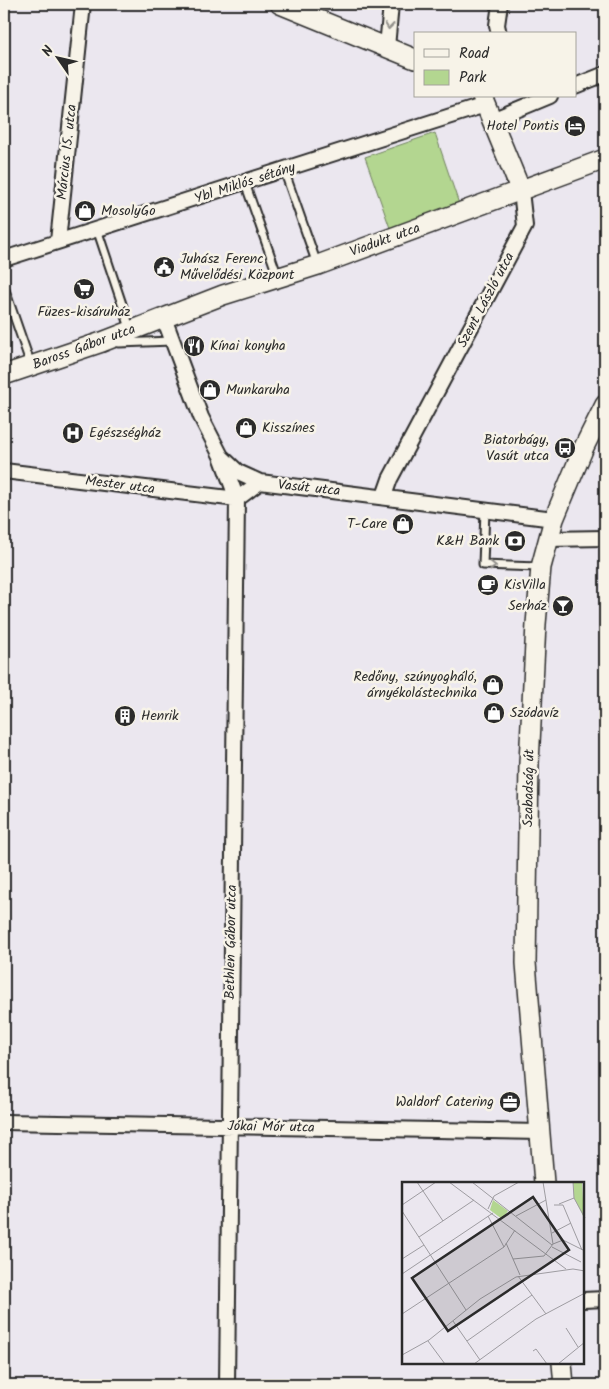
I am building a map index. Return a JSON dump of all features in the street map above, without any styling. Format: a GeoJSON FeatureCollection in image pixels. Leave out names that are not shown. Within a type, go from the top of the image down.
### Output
{"type":"FeatureCollection","features":[{"type":"Feature","properties":{"kind":"street","name":"Március 15. utca"},"geometry":{"type":"LineString","coordinates":[[58,241],[83,4]]}},
{"type":"Feature","properties":{"kind":"street"},"geometry":{"type":"LineString","coordinates":[[280,4],[414,60]]}},
{"type":"Feature","properties":{"kind":"street"},"geometry":{"type":"LineString","coordinates":[[387,47],[391,4]]}},
{"type":"Feature","properties":{"kind":"street"},"geometry":{"type":"LineString","coordinates":[[498,32],[496,25],[500,4]]}},
{"type":"Feature","properties":{"kind":"street"},"geometry":{"type":"LineString","coordinates":[[576,86],[605,74]]}},
{"type":"Feature","properties":{"kind":"street","name":"Ybl Miklós sétány"},"geometry":{"type":"LineString","coordinates":[[4,259],[486,107],[538,98]]}},
{"type":"Feature","properties":{"kind":"street","name":"Szent László utca"},"geometry":{"type":"LineString","coordinates":[[384,496],[390,479],[525,226],[521,191],[486,107]]}},
{"type":"Feature","properties":{"kind":"street","name":"Viadukt utca"},"geometry":{"type":"LineString","coordinates":[[164,318],[223,295],[318,265],[605,159]]}},
{"type":"Feature","properties":{"kind":"street","name":"Vasút utca"},"geometry":{"type":"LineString","coordinates":[[164,318],[201,417],[221,456],[238,472],[260,482],[384,496],[554,519]]}},
{"type":"Feature","properties":{"kind":"street","name":"Baross Gábor utca"},"geometry":{"type":"LineString","coordinates":[[4,375],[164,318]]}},
{"type":"Feature","properties":{"kind":"street","name":"Szabadság út"},"geometry":{"type":"LineString","coordinates":[[544,1182],[526,963],[529,763],[536,624],[541,567],[554,519],[584,447],[605,405]]}},
{"type":"Feature","properties":{"kind":"street","name":"Bethlen Gábor utca"},"geometry":{"type":"LineString","coordinates":[[221,456],[237,499],[227,1385]]}},
{"type":"Feature","properties":{"kind":"street","name":"Mester utca"},"geometry":{"type":"LineString","coordinates":[[4,471],[237,499]]}},
{"type":"Feature","properties":{"kind":"street"},"geometry":{"type":"LineString","coordinates":[[237,499],[260,482]]}},
{"type":"Feature","properties":{"kind":"street"},"geometry":{"type":"LineString","coordinates":[[548,539],[605,538]]}},
{"type":"Feature","properties":{"kind":"street","name":"Jókai Mór utca"},"geometry":{"type":"LineString","coordinates":[[4,1122],[539,1132]]}},
{"type":"Feature","properties":{"kind":"street"},"geometry":{"type":"LineString","coordinates":[[584,1300],[605,1299]]}},
{"type":"Feature","properties":{"kind":"street"},"geometry":{"type":"LineString","coordinates":[[562,1364],[564,1385]]}},
{"type":"Feature","properties":{"kind":"lane"},"geometry":{"type":"LineString","coordinates":[[284,170],[318,265]]}},
{"type":"Feature","properties":{"kind":"lane"},"geometry":{"type":"LineString","coordinates":[[245,183],[278,278]]}},
{"type":"Feature","properties":{"kind":"lane"},"geometry":{"type":"LineString","coordinates":[[97,229],[125,333],[120,343],[172,341]]}},
{"type":"Feature","properties":{"kind":"lane"},"geometry":{"type":"LineString","coordinates":[[4,288],[31,366]]}},
{"type":"Feature","properties":{"kind":"lane"},"geometry":{"type":"LineString","coordinates":[[485,509],[483,565],[541,567]]}},
{"type":"Feature","properties":{"kind":"green space"},"geometry":{"type":"Polygon","coordinates":[[[435,133],[459,204],[390,228],[365,157],[435,133]]]}},
{"type":"Feature","properties":{"kind":"place","name":"Hotel Pontis"},"geometry":{"type":"Point","coordinates":[575,126]}},
{"type":"Feature","properties":{"kind":"place","name":"MosolyGo"},"geometry":{"type":"Point","coordinates":[85,211]}},
{"type":"Feature","properties":{"kind":"place","name":"Juhász Ferenc Művelődési Központ"},"geometry":{"type":"Point","coordinates":[164,267]}},
{"type":"Feature","properties":{"kind":"place","name":"Füzes-kisáruház"},"geometry":{"type":"Point","coordinates":[84,289]}},
{"type":"Feature","properties":{"kind":"place","name":"Kínai konyha"},"geometry":{"type":"Point","coordinates":[194,346]}},
{"type":"Feature","properties":{"kind":"place","name":"Munkaruha"},"geometry":{"type":"Point","coordinates":[210,390]}},
{"type":"Feature","properties":{"kind":"place","name":"Kisszínes"},"geometry":{"type":"Point","coordinates":[246,428]}},
{"type":"Feature","properties":{"kind":"place","name":"Egészségház"},"geometry":{"type":"Point","coordinates":[73,433]}},
{"type":"Feature","properties":{"kind":"place","name":"Biatorbágy, Vasút utca"},"geometry":{"type":"Point","coordinates":[565,448]}},
{"type":"Feature","properties":{"kind":"place","name":"T-Care"},"geometry":{"type":"Point","coordinates":[403,524]}},
{"type":"Feature","properties":{"kind":"place","name":"K&H Bank"},"geometry":{"type":"Point","coordinates":[515,541]}},
{"type":"Feature","properties":{"kind":"place","name":"KisVilla"},"geometry":{"type":"Point","coordinates":[488,585]}},
{"type":"Feature","properties":{"kind":"place","name":"Serház"},"geometry":{"type":"Point","coordinates":[563,606]}},
{"type":"Feature","properties":{"kind":"place","name":"Redőny, szúnyogháló, árnyékolástechnika"},"geometry":{"type":"Point","coordinates":[493,685]}},
{"type":"Feature","properties":{"kind":"place","name":"Szódavíz"},"geometry":{"type":"Point","coordinates":[494,713]}},
{"type":"Feature","properties":{"kind":"place","name":"Henrik"},"geometry":{"type":"Point","coordinates":[125,716]}},
{"type":"Feature","properties":{"kind":"place","name":"Waldorf Catering"},"geometry":{"type":"Point","coordinates":[510,1102]}}]}
